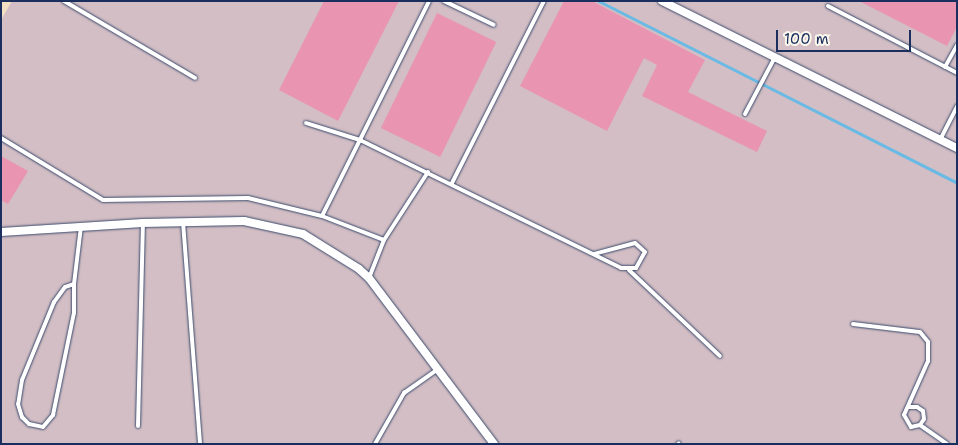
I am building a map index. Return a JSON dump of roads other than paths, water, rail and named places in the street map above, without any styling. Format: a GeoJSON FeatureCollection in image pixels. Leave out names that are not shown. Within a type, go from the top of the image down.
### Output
{"type":"FeatureCollection","features":[{"type":"Feature","properties":{"kind":"street"},"geometry":{"type":"LineString","coordinates":[[662,1],[957,148]]}},
{"type":"Feature","properties":{"kind":"street"},"geometry":{"type":"LineString","coordinates":[[1,232],[143,223],[244,221],[285,228],[320,243],[369,278],[494,444]]}},
{"type":"Feature","properties":{"kind":"lane"},"geometry":{"type":"LineString","coordinates":[[64,1],[195,78]]}},
{"type":"Feature","properties":{"kind":"lane"},"geometry":{"type":"LineString","coordinates":[[322,216],[429,1]]}},
{"type":"Feature","properties":{"kind":"lane"},"geometry":{"type":"LineString","coordinates":[[444,1],[494,25]]}},
{"type":"Feature","properties":{"kind":"lane"},"geometry":{"type":"LineString","coordinates":[[452,183],[544,1]]}},
{"type":"Feature","properties":{"kind":"lane"},"geometry":{"type":"LineString","coordinates":[[828,6],[957,73]]}},
{"type":"Feature","properties":{"kind":"lane"},"geometry":{"type":"LineString","coordinates":[[945,67],[957,45]]}},
{"type":"Feature","properties":{"kind":"lane"},"geometry":{"type":"LineString","coordinates":[[745,114],[775,57]]}},
{"type":"Feature","properties":{"kind":"lane"},"geometry":{"type":"LineString","coordinates":[[940,140],[957,106]]}},
{"type":"Feature","properties":{"kind":"lane"},"geometry":{"type":"LineString","coordinates":[[306,123],[360,140],[628,270],[720,356]]}},
{"type":"Feature","properties":{"kind":"lane"},"geometry":{"type":"LineString","coordinates":[[1,138],[103,200],[248,198],[322,216],[384,240]]}},
{"type":"Feature","properties":{"kind":"lane"},"geometry":{"type":"LineString","coordinates":[[369,278],[384,240],[428,172]]}},
{"type":"Feature","properties":{"kind":"lane"},"geometry":{"type":"LineString","coordinates":[[183,222],[200,444]]}},
{"type":"Feature","properties":{"kind":"lane"},"geometry":{"type":"LineString","coordinates":[[138,426],[143,223]]}},
{"type":"Feature","properties":{"kind":"lane"},"geometry":{"type":"LineString","coordinates":[[74,284],[65,287],[54,302],[22,380],[18,404],[29,424],[43,427],[53,415],[74,314],[74,284],[82,226]]}},
{"type":"Feature","properties":{"kind":"lane"},"geometry":{"type":"LineString","coordinates":[[594,254],[620,245],[640,244],[643,248],[644,258],[636,268],[628,270]]}},
{"type":"Feature","properties":{"kind":"lane"},"geometry":{"type":"LineString","coordinates":[[853,324],[920,332],[928,342],[928,361],[904,420],[911,427],[920,425],[924,419],[923,411],[917,407],[909,408]]}},
{"type":"Feature","properties":{"kind":"lane"},"geometry":{"type":"LineString","coordinates":[[375,444],[404,393],[438,369]]}},
{"type":"Feature","properties":{"kind":"lane"},"geometry":{"type":"LineString","coordinates":[[920,425],[947,444]]}},
{"type":"Feature","properties":{"kind":"waterway"},"geometry":{"type":"LineString","coordinates":[[599,1],[957,183]]}}]}
